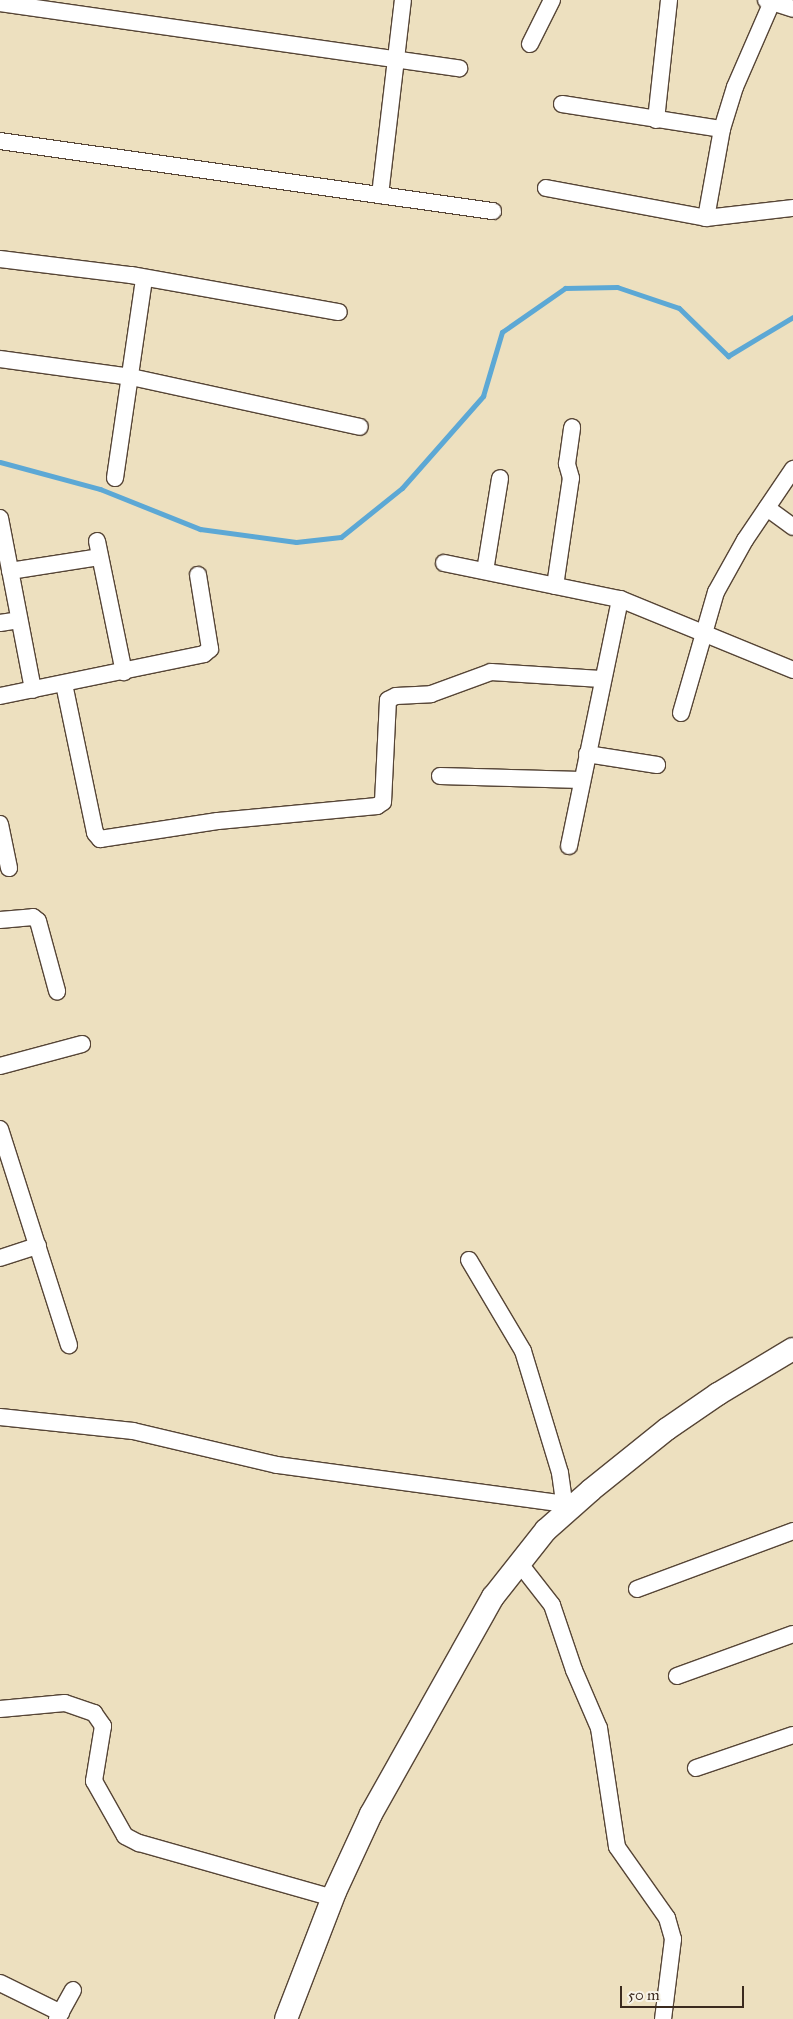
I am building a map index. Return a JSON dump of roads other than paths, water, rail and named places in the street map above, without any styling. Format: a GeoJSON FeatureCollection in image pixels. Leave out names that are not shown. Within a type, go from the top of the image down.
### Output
{"type":"FeatureCollection","features":[{"type":"Feature","properties":{"kind":"main road"},"geometry":{"type":"LineString","coordinates":[[286,2019],[333,1898],[387,1781],[493,1597],[569,1504],[667,1429],[791,1355]]}},
{"type":"Feature","properties":{"kind":"street"},"geometry":{"type":"LineString","coordinates":[[380,195],[394,57],[403,0]]}},
{"type":"Feature","properties":{"kind":"street"},"geometry":{"type":"LineString","coordinates":[[530,44],[552,0]]}},
{"type":"Feature","properties":{"kind":"street"},"geometry":{"type":"LineString","coordinates":[[656,120],[669,0]]}},
{"type":"Feature","properties":{"kind":"street"},"geometry":{"type":"LineString","coordinates":[[706,218],[722,129],[735,87],[769,1],[793,9]]}},
{"type":"Feature","properties":{"kind":"street"},"geometry":{"type":"LineString","coordinates":[[0,3],[394,57],[459,68]]}},
{"type":"Feature","properties":{"kind":"street"},"geometry":{"type":"LineString","coordinates":[[562,104],[722,129]]}},
{"type":"Feature","properties":{"kind":"street"},"geometry":{"type":"LineString","coordinates":[[0,140],[493,211]]}},
{"type":"Feature","properties":{"kind":"street"},"geometry":{"type":"LineString","coordinates":[[546,188],[706,218],[793,208]]}},
{"type":"Feature","properties":{"kind":"street"},"geometry":{"type":"LineString","coordinates":[[0,259],[144,278],[339,312]]}},
{"type":"Feature","properties":{"kind":"street"},"geometry":{"type":"LineString","coordinates":[[114,478],[131,377],[144,278]]}},
{"type":"Feature","properties":{"kind":"street"},"geometry":{"type":"LineString","coordinates":[[0,360],[131,377],[360,427]]}},
{"type":"Feature","properties":{"kind":"street"},"geometry":{"type":"LineString","coordinates":[[555,586],[570,478],[567,464],[572,427]]}},
{"type":"Feature","properties":{"kind":"street"},"geometry":{"type":"LineString","coordinates":[[681,713],[716,592],[793,469]]}},
{"type":"Feature","properties":{"kind":"street"},"geometry":{"type":"LineString","coordinates":[[485,571],[500,478]]}},
{"type":"Feature","properties":{"kind":"street"},"geometry":{"type":"LineString","coordinates":[[767,508],[793,526]]}},
{"type":"Feature","properties":{"kind":"street"},"geometry":{"type":"LineString","coordinates":[[0,518],[33,690]]}},
{"type":"Feature","properties":{"kind":"street"},"geometry":{"type":"LineString","coordinates":[[10,571],[98,549],[124,672]]}},
{"type":"Feature","properties":{"kind":"street"},"geometry":{"type":"LineString","coordinates":[[444,563],[620,599],[793,670]]}},
{"type":"Feature","properties":{"kind":"street"},"geometry":{"type":"LineString","coordinates":[[0,696],[204,654],[210,649],[198,575]]}},
{"type":"Feature","properties":{"kind":"street"},"geometry":{"type":"LineString","coordinates":[[569,846],[601,679],[620,599]]}},
{"type":"Feature","properties":{"kind":"street"},"geometry":{"type":"LineString","coordinates":[[0,623],[19,620]]}},
{"type":"Feature","properties":{"kind":"street"},"geometry":{"type":"LineString","coordinates":[[64,684],[95,834],[100,839],[218,821],[377,806],[383,802],[388,700],[396,696],[431,694],[468,677],[491,672],[601,679]]}},
{"type":"Feature","properties":{"kind":"street"},"geometry":{"type":"LineString","coordinates":[[587,754],[657,765]]}},
{"type":"Feature","properties":{"kind":"street"},"geometry":{"type":"LineString","coordinates":[[440,776],[582,780]]}},
{"type":"Feature","properties":{"kind":"street"},"geometry":{"type":"LineString","coordinates":[[0,824],[9,868]]}},
{"type":"Feature","properties":{"kind":"street"},"geometry":{"type":"LineString","coordinates":[[0,920],[33,917],[38,921],[57,991]]}},
{"type":"Feature","properties":{"kind":"street"},"geometry":{"type":"LineString","coordinates":[[0,1066],[82,1044]]}},
{"type":"Feature","properties":{"kind":"street"},"geometry":{"type":"LineString","coordinates":[[0,1129],[70,1345]]}},
{"type":"Feature","properties":{"kind":"street"},"geometry":{"type":"LineString","coordinates":[[0,1258],[38,1246]]}},
{"type":"Feature","properties":{"kind":"street"},"geometry":{"type":"LineString","coordinates":[[0,1417],[133,1431],[277,1465],[569,1504],[523,1351],[469,1260]]}},
{"type":"Feature","properties":{"kind":"street"},"geometry":{"type":"LineString","coordinates":[[637,1590],[793,1530]]}},
{"type":"Feature","properties":{"kind":"street"},"geometry":{"type":"LineString","coordinates":[[520,1564],[552,1605],[574,1670],[599,1728],[617,1847],[667,1918],[673,1938],[663,2019]]}},
{"type":"Feature","properties":{"kind":"street"},"geometry":{"type":"LineString","coordinates":[[677,1676],[793,1634]]}},
{"type":"Feature","properties":{"kind":"street"},"geometry":{"type":"LineString","coordinates":[[0,1709],[65,1703],[94,1713],[103,1726],[94,1781],[125,1836],[140,1843],[333,1898]]}},
{"type":"Feature","properties":{"kind":"street"},"geometry":{"type":"LineString","coordinates":[[696,1768],[793,1735]]}},
{"type":"Feature","properties":{"kind":"street"},"geometry":{"type":"LineString","coordinates":[[0,1983],[59,2016],[73,1990]]}},
{"type":"Feature","properties":{"kind":"waterway"},"geometry":{"type":"LineString","coordinates":[[0,462],[100,489],[200,529],[296,542],[341,537],[402,488],[483,396],[502,332],[565,288],[617,287],[679,308],[728,356],[793,317]]}}]}
